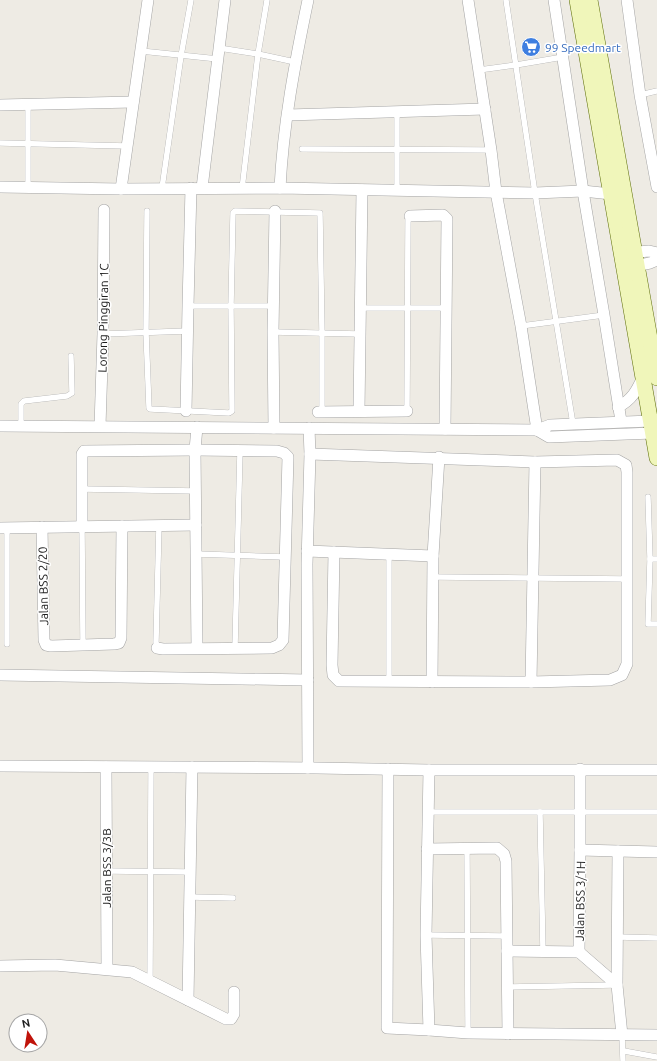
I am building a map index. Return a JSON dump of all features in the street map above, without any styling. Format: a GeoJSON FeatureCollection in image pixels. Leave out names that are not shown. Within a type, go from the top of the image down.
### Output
{"type":"FeatureCollection","features":[{"type":"Feature","properties":{"kind":"street"},"geometry":{"type":"LineString","coordinates":[[121,189],[148,0]]}},
{"type":"Feature","properties":{"kind":"street"},"geometry":{"type":"LineString","coordinates":[[186,411],[188,306],[197,188],[219,54],[225,0]]}},
{"type":"Feature","properties":{"kind":"street"},"geometry":{"type":"LineString","coordinates":[[280,188],[282,154],[295,62],[308,0]]}},
{"type":"Feature","properties":{"kind":"street"},"geometry":{"type":"LineString","coordinates":[[468,0],[496,192],[521,326],[537,430]]}},
{"type":"Feature","properties":{"kind":"street"},"geometry":{"type":"LineString","coordinates":[[554,0],[583,192],[621,421]]}},
{"type":"Feature","properties":{"kind":"street"},"geometry":{"type":"LineString","coordinates":[[576,0],[611,194],[629,260]]}},
{"type":"Feature","properties":{"kind":"street"},"geometry":{"type":"LineString","coordinates":[[590,0],[629,260],[650,377],[657,458]]}},
{"type":"Feature","properties":{"kind":"street"},"geometry":{"type":"LineString","coordinates":[[627,0],[640,95],[657,187]]}},
{"type":"Feature","properties":{"kind":"street"},"geometry":{"type":"LineString","coordinates":[[0,105],[133,102]]}},
{"type":"Feature","properties":{"kind":"street"},"geometry":{"type":"LineString","coordinates":[[288,115],[485,109]]}},
{"type":"Feature","properties":{"kind":"street"},"geometry":{"type":"LineString","coordinates":[[0,187],[121,189],[280,188],[535,193],[583,192],[611,194]]}},
{"type":"Feature","properties":{"kind":"street"},"geometry":{"type":"LineString","coordinates":[[359,411],[362,190]]}},
{"type":"Feature","properties":{"kind":"street","name":"Lorong Pinggiran 1C"},"geometry":{"type":"LineString","coordinates":[[100,426],[103,334],[104,210]]}},
{"type":"Feature","properties":{"kind":"street"},"geometry":{"type":"LineString","coordinates":[[274,428],[273,332],[275,211]]}},
{"type":"Feature","properties":{"kind":"street"},"geometry":{"type":"LineString","coordinates":[[410,216],[443,215],[446,217],[445,429]]}},
{"type":"Feature","properties":{"kind":"street"},"geometry":{"type":"LineString","coordinates":[[629,260],[649,251],[657,253]]}},
{"type":"Feature","properties":{"kind":"street"},"geometry":{"type":"LineString","coordinates":[[629,260],[650,263],[657,260]]}},
{"type":"Feature","properties":{"kind":"street"},"geometry":{"type":"LineString","coordinates":[[618,407],[625,404],[633,397],[650,377]]}},
{"type":"Feature","properties":{"kind":"street"},"geometry":{"type":"LineString","coordinates":[[320,412],[407,411]]}},
{"type":"Feature","properties":{"kind":"street"},"geometry":{"type":"LineString","coordinates":[[0,426],[537,430],[550,425],[621,421],[654,427]]}},
{"type":"Feature","properties":{"kind":"street"},"geometry":{"type":"LineString","coordinates":[[197,427],[195,450],[197,648]]}},
{"type":"Feature","properties":{"kind":"street"},"geometry":{"type":"LineString","coordinates":[[537,430],[549,437],[654,427]]}},
{"type":"Feature","properties":{"kind":"street"},"geometry":{"type":"LineString","coordinates":[[308,768],[307,551],[310,454],[309,428]]}},
{"type":"Feature","properties":{"kind":"street"},"geometry":{"type":"LineString","coordinates":[[82,526],[81,489],[82,454],[84,451],[277,451],[284,453],[288,457],[283,640],[279,645],[272,648],[157,648]]}},
{"type":"Feature","properties":{"kind":"street"},"geometry":{"type":"LineString","coordinates":[[310,454],[535,462],[617,460],[626,465],[628,578],[627,664],[622,675],[610,680],[531,682],[339,681],[333,675],[332,665],[334,552]]}},
{"type":"Feature","properties":{"kind":"street"},"geometry":{"type":"LineString","coordinates":[[432,682],[432,577],[439,458]]}},
{"type":"Feature","properties":{"kind":"street"},"geometry":{"type":"LineString","coordinates":[[531,682],[535,462]]}},
{"type":"Feature","properties":{"kind":"street"},"geometry":{"type":"LineString","coordinates":[[3,528],[196,525]]}},
{"type":"Feature","properties":{"kind":"street"},"geometry":{"type":"LineString","coordinates":[[83,645],[114,644],[119,643],[121,638],[122,526]]}},
{"type":"Feature","properties":{"kind":"street","name":"Jalan BSS 2/20"},"geometry":{"type":"LineString","coordinates":[[42,527],[44,640],[46,645],[51,646],[83,645]]}},
{"type":"Feature","properties":{"kind":"street"},"geometry":{"type":"LineString","coordinates":[[307,551],[433,556]]}},
{"type":"Feature","properties":{"kind":"street"},"geometry":{"type":"LineString","coordinates":[[0,675],[308,680]]}},
{"type":"Feature","properties":{"kind":"street"},"geometry":{"type":"LineString","coordinates":[[0,766],[429,770],[657,770]]}},
{"type":"Feature","properties":{"kind":"street","name":"Jalan BSS 3/3B"},"geometry":{"type":"LineString","coordinates":[[106,766],[107,969]]}},
{"type":"Feature","properties":{"kind":"street"},"geometry":{"type":"LineString","coordinates":[[188,1000],[192,767]]}},
{"type":"Feature","properties":{"kind":"street"},"geometry":{"type":"LineString","coordinates":[[388,769],[387,1028],[468,1033],[657,1035]]}},
{"type":"Feature","properties":{"kind":"street","name":"Jalan BSS 3/1H"},"geometry":{"type":"LineString","coordinates":[[507,951],[579,952],[580,769]]}},
{"type":"Feature","properties":{"kind":"street"},"geometry":{"type":"LineString","coordinates":[[429,770],[426,935],[429,1030]]}},
{"type":"Feature","properties":{"kind":"street"},"geometry":{"type":"LineString","coordinates":[[427,849],[496,848],[504,854],[506,862],[508,1034]]}},
{"type":"Feature","properties":{"kind":"street"},"geometry":{"type":"LineString","coordinates":[[580,850],[657,852]]}},
{"type":"Feature","properties":{"kind":"street"},"geometry":{"type":"LineString","coordinates":[[618,851],[617,985],[622,1035]]}},
{"type":"Feature","properties":{"kind":"street"},"geometry":{"type":"LineString","coordinates":[[579,952],[617,985]]}},
{"type":"Feature","properties":{"kind":"street"},"geometry":{"type":"LineString","coordinates":[[0,966],[55,965],[132,972],[188,1000],[231,1019],[234,1014],[234,992]]}},
{"type":"Feature","properties":{"kind":"lane"},"geometry":{"type":"LineString","coordinates":[[162,188],[181,56],[191,0]]}},
{"type":"Feature","properties":{"kind":"lane"},"geometry":{"type":"LineString","coordinates":[[242,189],[258,54],[267,0]]}},
{"type":"Feature","properties":{"kind":"lane"},"geometry":{"type":"LineString","coordinates":[[506,0],[535,193],[573,424]]}},
{"type":"Feature","properties":{"kind":"lane"},"geometry":{"type":"LineString","coordinates":[[141,51],[181,56],[258,54],[295,62]]}},
{"type":"Feature","properties":{"kind":"lane"},"geometry":{"type":"LineString","coordinates":[[479,70],[563,57]]}},
{"type":"Feature","properties":{"kind":"lane"},"geometry":{"type":"LineString","coordinates":[[640,95],[657,91]]}},
{"type":"Feature","properties":{"kind":"lane"},"geometry":{"type":"LineString","coordinates":[[28,105],[28,187]]}},
{"type":"Feature","properties":{"kind":"lane"},"geometry":{"type":"LineString","coordinates":[[397,112],[397,190]]}},
{"type":"Feature","properties":{"kind":"lane"},"geometry":{"type":"LineString","coordinates":[[0,143],[127,146]]}},
{"type":"Feature","properties":{"kind":"lane"},"geometry":{"type":"LineString","coordinates":[[302,149],[491,150]]}},
{"type":"Feature","properties":{"kind":"lane"},"geometry":{"type":"LineString","coordinates":[[147,211],[146,332],[149,408],[230,413],[232,411],[231,306],[233,213],[235,211],[275,211],[320,214],[322,334],[320,412]]}},
{"type":"Feature","properties":{"kind":"lane"},"geometry":{"type":"LineString","coordinates":[[407,411],[408,220],[410,216]]}},
{"type":"Feature","properties":{"kind":"lane"},"geometry":{"type":"LineString","coordinates":[[188,306],[274,306]]}},
{"type":"Feature","properties":{"kind":"lane"},"geometry":{"type":"LineString","coordinates":[[360,308],[446,308]]}},
{"type":"Feature","properties":{"kind":"lane"},"geometry":{"type":"LineString","coordinates":[[521,326],[604,315]]}},
{"type":"Feature","properties":{"kind":"lane"},"geometry":{"type":"LineString","coordinates":[[103,334],[188,331]]}},
{"type":"Feature","properties":{"kind":"lane"},"geometry":{"type":"LineString","coordinates":[[273,332],[359,334]]}},
{"type":"Feature","properties":{"kind":"lane"},"geometry":{"type":"LineString","coordinates":[[21,426],[22,404],[24,401],[67,396],[72,393],[71,356]]}},
{"type":"Feature","properties":{"kind":"lane"},"geometry":{"type":"LineString","coordinates":[[236,647],[240,451]]}},
{"type":"Feature","properties":{"kind":"lane"},"geometry":{"type":"LineString","coordinates":[[81,489],[196,491]]}},
{"type":"Feature","properties":{"kind":"lane"},"geometry":{"type":"LineString","coordinates":[[648,497],[650,559],[648,624],[657,624]]}},
{"type":"Feature","properties":{"kind":"lane"},"geometry":{"type":"LineString","coordinates":[[157,648],[159,525]]}},
{"type":"Feature","properties":{"kind":"lane"},"geometry":{"type":"LineString","coordinates":[[82,526],[83,645]]}},
{"type":"Feature","properties":{"kind":"lane"},"geometry":{"type":"LineString","coordinates":[[3,528],[7,644]]}},
{"type":"Feature","properties":{"kind":"lane"},"geometry":{"type":"LineString","coordinates":[[196,554],[285,557]]}},
{"type":"Feature","properties":{"kind":"lane"},"geometry":{"type":"LineString","coordinates":[[389,555],[389,682]]}},
{"type":"Feature","properties":{"kind":"lane"},"geometry":{"type":"LineString","coordinates":[[650,559],[657,559]]}},
{"type":"Feature","properties":{"kind":"lane"},"geometry":{"type":"LineString","coordinates":[[432,577],[628,578]]}},
{"type":"Feature","properties":{"kind":"lane"},"geometry":{"type":"LineString","coordinates":[[150,981],[151,767]]}},
{"type":"Feature","properties":{"kind":"lane"},"geometry":{"type":"LineString","coordinates":[[428,812],[657,812]]}},
{"type":"Feature","properties":{"kind":"lane"},"geometry":{"type":"LineString","coordinates":[[540,812],[544,952]]}},
{"type":"Feature","properties":{"kind":"lane"},"geometry":{"type":"LineString","coordinates":[[467,848],[468,1033]]}},
{"type":"Feature","properties":{"kind":"lane"},"geometry":{"type":"LineString","coordinates":[[107,871],[191,872]]}},
{"type":"Feature","properties":{"kind":"lane"},"geometry":{"type":"LineString","coordinates":[[190,897],[233,898]]}},
{"type":"Feature","properties":{"kind":"lane"},"geometry":{"type":"LineString","coordinates":[[426,935],[506,936]]}},
{"type":"Feature","properties":{"kind":"lane"},"geometry":{"type":"LineString","coordinates":[[618,937],[657,938]]}},
{"type":"Feature","properties":{"kind":"lane"},"geometry":{"type":"LineString","coordinates":[[508,986],[617,985]]}},
{"type":"Feature","properties":{"kind":"lane"},"geometry":{"type":"LineString","coordinates":[[622,1035],[624,1051],[623,1061]]}},
{"type":"Feature","properties":{"kind":"lane"},"geometry":{"type":"LineString","coordinates":[[624,1051],[657,1058]]}},
{"type":"Feature","properties":{"kind":"place","name":"99 Speedmart"},"geometry":{"type":"Point","coordinates":[531,47]}}]}
